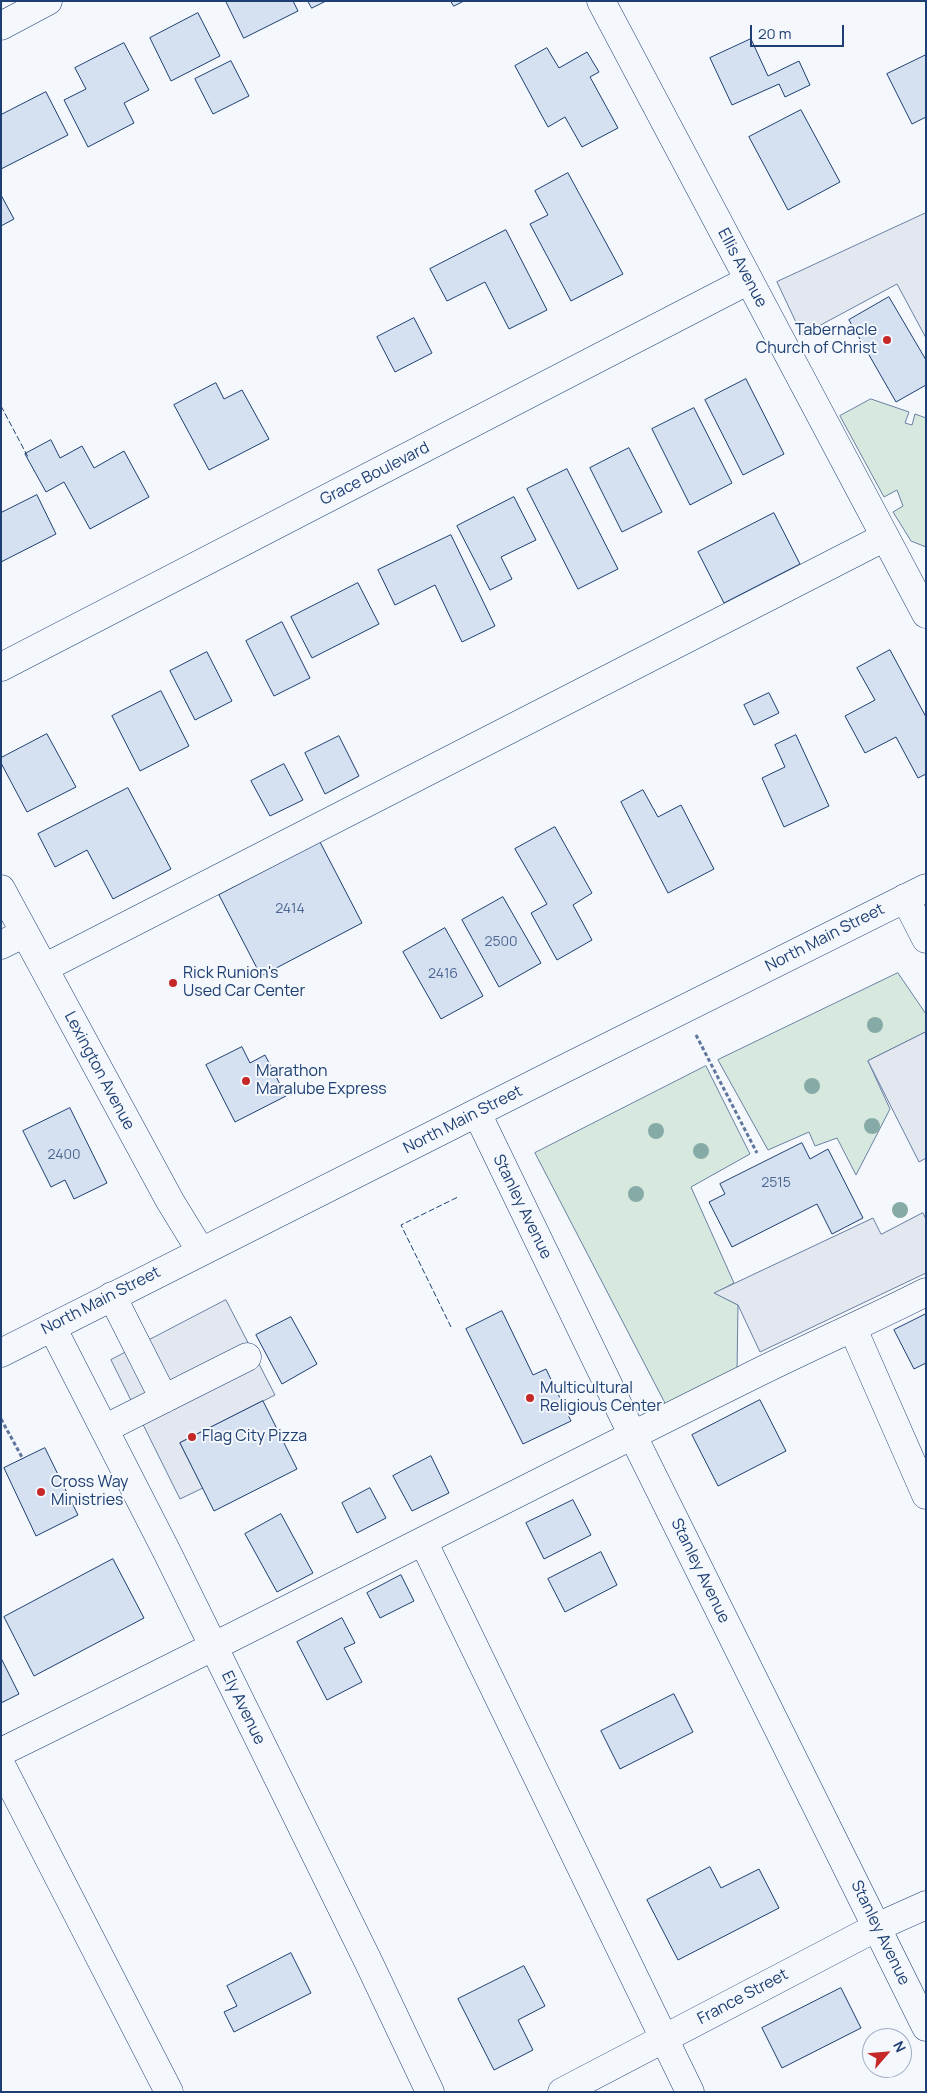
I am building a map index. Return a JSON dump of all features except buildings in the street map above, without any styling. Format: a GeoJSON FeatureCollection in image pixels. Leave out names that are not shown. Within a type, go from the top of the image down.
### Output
{"type":"FeatureCollection","features":[{"type":"Feature","properties":{"kind":"street"},"geometry":{"type":"LineString","coordinates":[[1,26],[48,1]]}},
{"type":"Feature","properties":{"kind":"street","name":"Ellis Avenue"},"geometry":{"type":"LineString","coordinates":[[601,1],[926,614]]}},
{"type":"Feature","properties":{"kind":"street","name":"Grace Boulevard"},"geometry":{"type":"LineString","coordinates":[[1,667],[749,280]]}},
{"type":"Feature","properties":{"kind":"street"},"geometry":{"type":"LineString","coordinates":[[44,968],[885,537]]}},
{"type":"Feature","properties":{"kind":"street","name":"Lexington Avenue"},"geometry":{"type":"LineString","coordinates":[[1,889],[170,1201],[200,1250]]}},
{"type":"Feature","properties":{"kind":"street"},"geometry":{"type":"LineString","coordinates":[[916,893],[926,939]]}},
{"type":"Feature","properties":{"kind":"street","name":"North Main Street"},"geometry":{"type":"LineString","coordinates":[[1,1353],[200,1250],[916,893]]}},
{"type":"Feature","properties":{"kind":"street"},"geometry":{"type":"LineString","coordinates":[[1,945],[25,933]]}},
{"type":"Feature","properties":{"kind":"street","name":"Stanley Avenue"},"geometry":{"type":"LineString","coordinates":[[477,1113],[633,1436],[926,2027]]}},
{"type":"Feature","properties":{"kind":"street"},"geometry":{"type":"LineString","coordinates":[[1,1752],[213,1648],[744,1379],[853,1329],[926,1292]]}},
{"type":"Feature","properties":{"kind":"street"},"geometry":{"type":"LineString","coordinates":[[112,1296],[164,1399]]}},
{"type":"Feature","properties":{"kind":"street","name":"Ely Avenue"},"geometry":{"type":"LineString","coordinates":[[52,1327],[365,1954],[430,2092]]}},
{"type":"Feature","properties":{"kind":"street"},"geometry":{"type":"LineString","coordinates":[[853,1329],[926,1495]]}},
{"type":"Feature","properties":{"kind":"street"},"geometry":{"type":"LineString","coordinates":[[104,1429],[247,1357]]}},
{"type":"Feature","properties":{"kind":"street"},"geometry":{"type":"LineString","coordinates":[[423,1542],[690,2092]]}},
{"type":"Feature","properties":{"kind":"street"},"geometry":{"type":"LineString","coordinates":[[1,1765],[169,2092]]}},
{"type":"Feature","properties":{"kind":"street","name":"France Street"},"geometry":{"type":"LineString","coordinates":[[562,2092],[664,2040],[877,1926],[926,1905]]}},
{"type":"Feature","properties":{"kind":"path"},"geometry":{"type":"LineString","coordinates":[[683,1010],[757,1153]]}},
{"type":"Feature","properties":{"kind":"path"},"geometry":{"type":"LineString","coordinates":[[1,1419],[23,1459]]}},
{"type":"Feature","properties":{"kind":"shaded area"},"geometry":{"type":"Polygon","coordinates":[[[926,213],[926,338],[897,284],[802,335],[777,282],[926,213]]]}},
{"type":"Feature","properties":{"kind":"shaded area"},"geometry":{"type":"Polygon","coordinates":[[[871,399],[909,412],[905,423],[912,425],[915,414],[926,418],[926,547],[911,541],[893,512],[903,506],[897,490],[884,497],[840,416],[871,399]]]}},
{"type":"Feature","properties":{"kind":"shaded area"},"geometry":{"type":"Polygon","coordinates":[[[898,973],[926,1014],[926,1032],[868,1061],[890,1109],[856,1175],[837,1138],[815,1146],[809,1132],[768,1150],[718,1060],[898,973]]]}},
{"type":"Feature","properties":{"kind":"shaded area"},"geometry":{"type":"Polygon","coordinates":[[[926,1032],[926,1158],[919,1162],[868,1061],[926,1032]]]}},
{"type":"Feature","properties":{"kind":"shaded area"},"geometry":{"type":"Polygon","coordinates":[[[706,1066],[750,1154],[691,1187],[734,1283],[715,1293],[738,1305],[737,1371],[667,1407],[535,1153],[706,1066]]]}},
{"type":"Feature","properties":{"kind":"shaded area"},"geometry":{"type":"Polygon","coordinates":[[[923,1213],[926,1219],[926,1273],[760,1352],[738,1305],[714,1293],[873,1218],[881,1234],[923,1213]]]}},
{"type":"Feature","properties":{"kind":"shaded area"},"geometry":{"type":"Polygon","coordinates":[[[226,1300],[275,1395],[180,1443],[203,1488],[180,1499],[111,1360],[226,1300]]]}},
{"type":"Feature","properties":{"kind":"fence"},"geometry":{"type":"LineString","coordinates":[[1,406],[28,457]]}},
{"type":"Feature","properties":{"kind":"fence"},"geometry":{"type":"LineString","coordinates":[[451,1327],[401,1225],[458,1197]]}},
{"type":"Feature","properties":{"kind":"place","name":"Tabernacle Church of Christ"},"geometry":{"type":"Point","coordinates":[887,340]}},
{"type":"Feature","properties":{"kind":"place","name":"Rick Runion's Used Car Center"},"geometry":{"type":"Point","coordinates":[173,983]}},
{"type":"Feature","properties":{"kind":"place","name":"Marathon Maralube Express"},"geometry":{"type":"Point","coordinates":[246,1081]}},
{"type":"Feature","properties":{"kind":"place","name":"Multicultural Religious Center"},"geometry":{"type":"Point","coordinates":[530,1398]}},
{"type":"Feature","properties":{"kind":"place","name":"Flag City Pizza"},"geometry":{"type":"Point","coordinates":[192,1437]}},
{"type":"Feature","properties":{"kind":"place","name":"Cross Way Ministries"},"geometry":{"type":"Point","coordinates":[41,1492]}}]}
